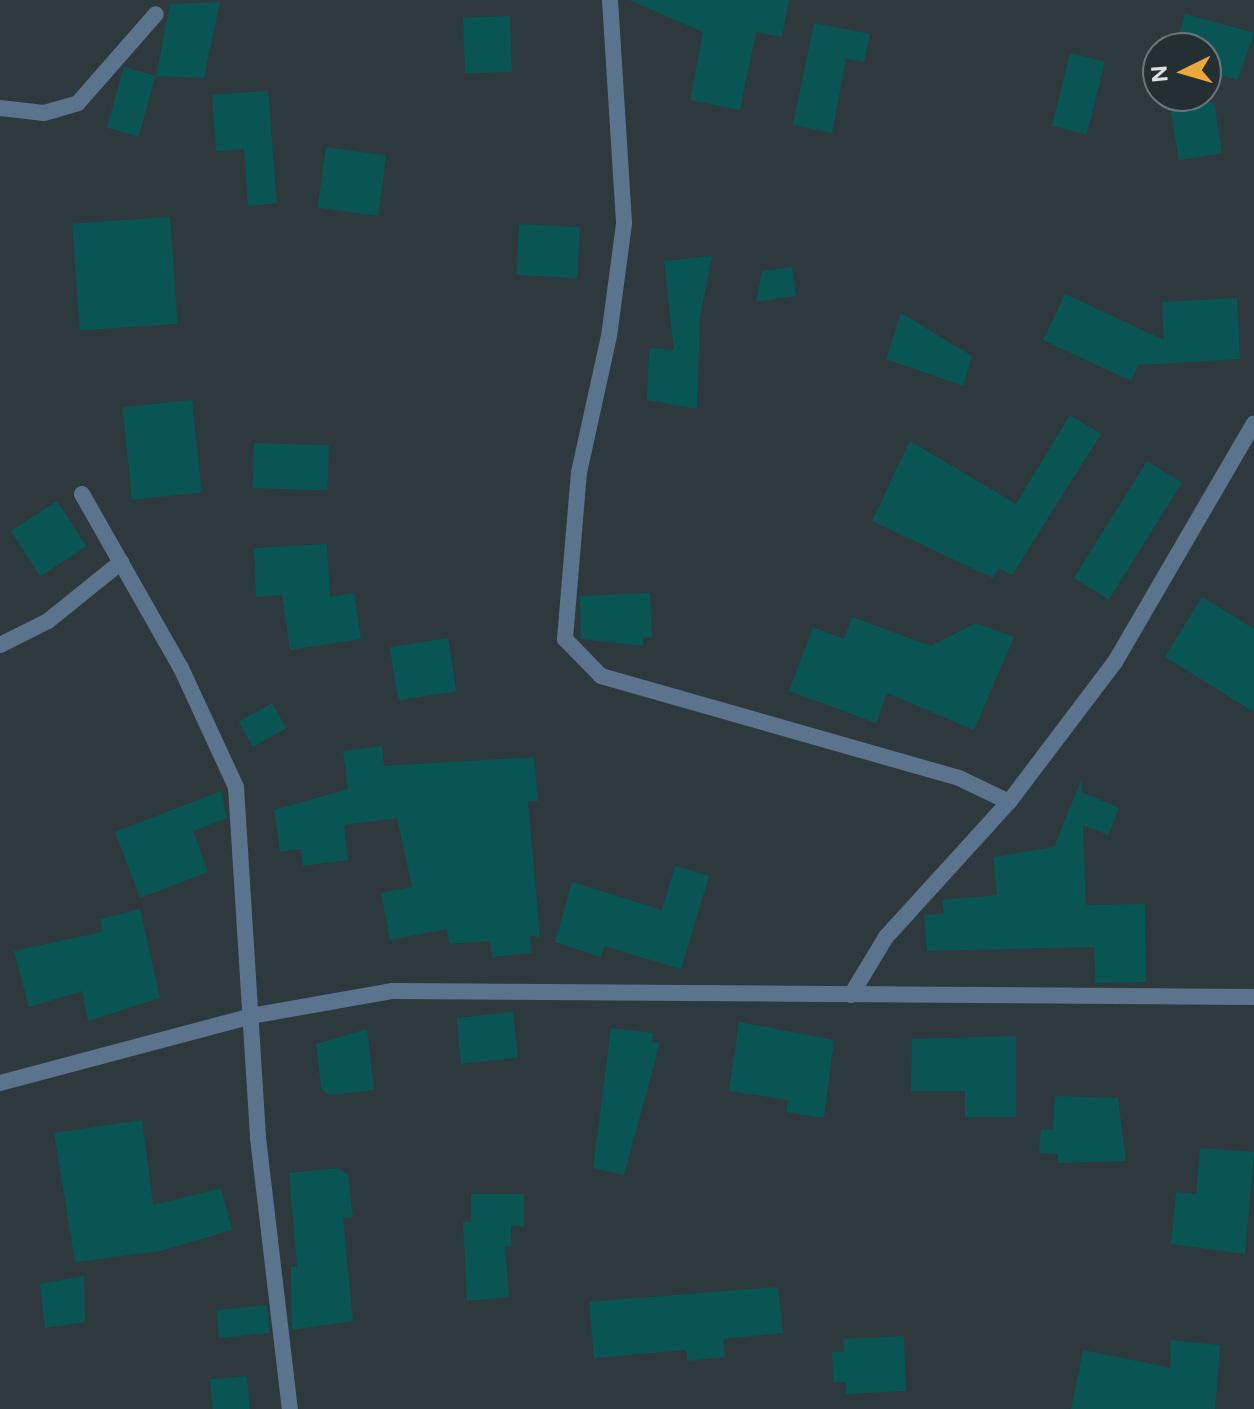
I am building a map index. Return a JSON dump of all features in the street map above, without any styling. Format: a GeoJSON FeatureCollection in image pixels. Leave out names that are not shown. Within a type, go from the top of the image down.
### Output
{"type":"FeatureCollection","features":[{"type":"Feature","properties":{"kind":"street"},"geometry":{"type":"LineString","coordinates":[[610,0],[624,224],[609,336],[579,472],[565,639],[601,676],[959,778],[1009,802]]}},
{"type":"Feature","properties":{"kind":"street"},"geometry":{"type":"LineString","coordinates":[[0,108],[44,113],[78,103],[156,14]]}},
{"type":"Feature","properties":{"kind":"street"},"geometry":{"type":"LineString","coordinates":[[851,995],[886,937],[1009,802],[1115,662],[1254,423]]}},
{"type":"Feature","properties":{"kind":"street"},"geometry":{"type":"LineString","coordinates":[[82,494],[202,707],[236,787],[251,1016],[290,1409]]}},
{"type":"Feature","properties":{"kind":"street"},"geometry":{"type":"LineString","coordinates":[[0,645],[48,621],[121,562]]}},
{"type":"Feature","properties":{"kind":"street"},"geometry":{"type":"LineString","coordinates":[[0,1083],[251,1016],[393,991],[1254,997]]}},
{"type":"Feature","properties":{"kind":"building"},"geometry":{"type":"Polygon","coordinates":[[[629,0],[789,0],[782,37],[756,32],[740,110],[690,100],[703,32],[629,0]]]}},
{"type":"Feature","properties":{"kind":"building"},"geometry":{"type":"Polygon","coordinates":[[[220,2],[204,78],[156,76],[170,4],[220,2]]]}},
{"type":"Feature","properties":{"kind":"building"},"geometry":{"type":"Polygon","coordinates":[[[1185,14],[1254,33],[1238,80],[1222,76],[1222,32],[1180,32],[1185,14]]]}},
{"type":"Feature","properties":{"kind":"building"},"geometry":{"type":"Polygon","coordinates":[[[510,16],[512,72],[465,74],[463,18],[510,16]]]}},
{"type":"Feature","properties":{"kind":"building"},"geometry":{"type":"Polygon","coordinates":[[[814,23],[870,34],[864,62],[846,58],[832,133],[793,125],[814,23]]]}},
{"type":"Feature","properties":{"kind":"building"},"geometry":{"type":"Polygon","coordinates":[[[1070,53],[1105,62],[1087,134],[1052,126],[1070,53]]]}},
{"type":"Feature","properties":{"kind":"building"},"geometry":{"type":"Polygon","coordinates":[[[124,67],[156,76],[138,137],[107,128],[124,67]]]}},
{"type":"Feature","properties":{"kind":"building"},"geometry":{"type":"Polygon","coordinates":[[[268,91],[277,203],[248,206],[244,149],[216,151],[212,95],[268,91]]]}},
{"type":"Feature","properties":{"kind":"building"},"geometry":{"type":"Polygon","coordinates":[[[1171,112],[1216,112],[1222,153],[1179,160],[1171,112]]]}},
{"type":"Feature","properties":{"kind":"building"},"geometry":{"type":"Polygon","coordinates":[[[326,147],[386,155],[378,216],[318,207],[326,147]]]}},
{"type":"Feature","properties":{"kind":"building"},"geometry":{"type":"Polygon","coordinates":[[[170,217],[177,324],[80,331],[72,224],[170,217]]]}},
{"type":"Feature","properties":{"kind":"building"},"geometry":{"type":"Polygon","coordinates":[[[519,224],[580,227],[577,278],[516,275],[519,224]]]}},
{"type":"Feature","properties":{"kind":"building"},"geometry":{"type":"Polygon","coordinates":[[[712,256],[700,317],[697,409],[647,400],[649,348],[674,350],[664,261],[712,256]]]}},
{"type":"Feature","properties":{"kind":"building"},"geometry":{"type":"Polygon","coordinates":[[[792,267],[796,296],[756,302],[762,271],[792,267]]]}},
{"type":"Feature","properties":{"kind":"building"},"geometry":{"type":"Polygon","coordinates":[[[1065,294],[1164,340],[1162,302],[1237,298],[1240,359],[1138,365],[1131,381],[1043,340],[1065,294]]]}},
{"type":"Feature","properties":{"kind":"building"},"geometry":{"type":"Polygon","coordinates":[[[901,313],[972,356],[963,386],[886,359],[901,313]]]}},
{"type":"Feature","properties":{"kind":"building"},"geometry":{"type":"Polygon","coordinates":[[[192,400],[202,492],[132,500],[122,407],[192,400]]]}},
{"type":"Feature","properties":{"kind":"building"},"geometry":{"type":"Polygon","coordinates":[[[1070,415],[1101,434],[1012,575],[998,568],[993,578],[872,521],[910,441],[1016,504],[1070,415]]]}},
{"type":"Feature","properties":{"kind":"building"},"geometry":{"type":"Polygon","coordinates":[[[254,443],[329,446],[327,491],[252,488],[254,443]]]}},
{"type":"Feature","properties":{"kind":"building"},"geometry":{"type":"Polygon","coordinates":[[[1147,461],[1182,483],[1109,600],[1074,578],[1147,461]]]}},
{"type":"Feature","properties":{"kind":"building"},"geometry":{"type":"Polygon","coordinates":[[[57,501],[86,546],[40,576],[11,531],[57,501]]]}},
{"type":"Feature","properties":{"kind":"building"},"geometry":{"type":"Polygon","coordinates":[[[327,544],[330,597],[354,593],[361,639],[290,650],[282,595],[256,597],[254,548],[327,544]]]}},
{"type":"Feature","properties":{"kind":"building"},"geometry":{"type":"Polygon","coordinates":[[[650,593],[652,637],[643,638],[643,646],[581,639],[580,596],[650,593]]]}},
{"type":"Feature","properties":{"kind":"building"},"geometry":{"type":"Polygon","coordinates":[[[1202,597],[1254,629],[1254,712],[1165,657],[1202,597]]]}},
{"type":"Feature","properties":{"kind":"building"},"geometry":{"type":"Polygon","coordinates":[[[852,617],[931,646],[976,623],[1014,637],[974,730],[887,693],[876,723],[789,691],[813,627],[844,639],[852,617]]]}},
{"type":"Feature","properties":{"kind":"building"},"geometry":{"type":"Polygon","coordinates":[[[448,638],[456,691],[398,701],[390,647],[448,638]]]}},
{"type":"Feature","properties":{"kind":"building"},"geometry":{"type":"Polygon","coordinates":[[[272,703],[286,728],[253,747],[239,721],[272,703]]]}},
{"type":"Feature","properties":{"kind":"building"},"geometry":{"type":"Polygon","coordinates":[[[382,746],[384,766],[534,757],[538,801],[528,801],[540,938],[530,935],[531,953],[492,957],[490,941],[449,944],[447,929],[390,940],[381,893],[412,887],[397,818],[344,825],[348,860],[303,866],[301,849],[280,852],[274,810],[348,789],[343,751],[382,746]]]}},
{"type":"Feature","properties":{"kind":"building"},"geometry":{"type":"Polygon","coordinates":[[[1082,778],[1082,792],[1119,808],[1108,835],[1083,825],[1086,905],[1145,904],[1146,982],[1095,983],[1094,947],[927,951],[924,915],[944,914],[942,900],[997,895],[993,857],[1054,847],[1082,778]]]}},
{"type":"Feature","properties":{"kind":"building"},"geometry":{"type":"Polygon","coordinates":[[[221,791],[227,818],[193,831],[208,872],[140,898],[115,832],[221,791]]]}},
{"type":"Feature","properties":{"kind":"building"},"geometry":{"type":"Polygon","coordinates":[[[675,866],[709,876],[681,969],[604,946],[601,957],[555,942],[572,882],[662,910],[675,866]]]}},
{"type":"Feature","properties":{"kind":"building"},"geometry":{"type":"Polygon","coordinates":[[[140,909],[160,998],[88,1021],[82,991],[29,1007],[14,951],[102,932],[100,919],[140,909]]]}},
{"type":"Feature","properties":{"kind":"building"},"geometry":{"type":"Polygon","coordinates":[[[513,1012],[518,1058],[461,1064],[456,1018],[513,1012]]]}},
{"type":"Feature","properties":{"kind":"building"},"geometry":{"type":"Polygon","coordinates":[[[739,1022],[834,1040],[824,1118],[786,1112],[788,1100],[729,1091],[739,1022]]]}},
{"type":"Feature","properties":{"kind":"building"},"geometry":{"type":"Polygon","coordinates":[[[611,1028],[653,1033],[652,1042],[660,1043],[624,1175],[593,1168],[611,1028]]]}},
{"type":"Feature","properties":{"kind":"building"},"geometry":{"type":"Polygon","coordinates":[[[367,1029],[374,1090],[329,1095],[321,1088],[316,1044],[367,1029]]]}},
{"type":"Feature","properties":{"kind":"building"},"geometry":{"type":"Polygon","coordinates":[[[1016,1036],[1016,1117],[965,1117],[965,1091],[911,1091],[912,1039],[1016,1036]]]}},
{"type":"Feature","properties":{"kind":"building"},"geometry":{"type":"Polygon","coordinates":[[[1055,1096],[1118,1098],[1126,1161],[1058,1163],[1058,1154],[1039,1153],[1041,1129],[1053,1130],[1055,1096]]]}},
{"type":"Feature","properties":{"kind":"building"},"geometry":{"type":"Polygon","coordinates":[[[142,1120],[153,1205],[221,1188],[232,1230],[160,1251],[75,1262],[54,1133],[142,1120]]]}},
{"type":"Feature","properties":{"kind":"building"},"geometry":{"type":"Polygon","coordinates":[[[1200,1148],[1254,1152],[1245,1254],[1171,1244],[1176,1192],[1196,1194],[1200,1148]]]}},
{"type":"Feature","properties":{"kind":"building"},"geometry":{"type":"Polygon","coordinates":[[[339,1168],[348,1175],[353,1217],[343,1218],[353,1321],[292,1330],[291,1267],[297,1267],[289,1173],[339,1168]]]}},
{"type":"Feature","properties":{"kind":"building"},"geometry":{"type":"Polygon","coordinates":[[[471,1194],[524,1194],[524,1227],[511,1226],[511,1246],[505,1246],[509,1297],[467,1301],[463,1222],[471,1222],[471,1194]]]}},
{"type":"Feature","properties":{"kind":"building"},"geometry":{"type":"Polygon","coordinates":[[[84,1276],[85,1322],[45,1328],[40,1284],[84,1276]]]}},
{"type":"Feature","properties":{"kind":"building"},"geometry":{"type":"Polygon","coordinates":[[[778,1287],[783,1333],[723,1339],[725,1357],[687,1361],[686,1350],[594,1358],[589,1302],[778,1287]]]}},
{"type":"Feature","properties":{"kind":"building"},"geometry":{"type":"Polygon","coordinates":[[[267,1305],[270,1333],[219,1338],[216,1310],[267,1305]]]}},
{"type":"Feature","properties":{"kind":"building"},"geometry":{"type":"Polygon","coordinates":[[[904,1336],[906,1391],[846,1394],[846,1382],[833,1382],[832,1352],[844,1352],[843,1339],[904,1336]]]}},
{"type":"Feature","properties":{"kind":"building"},"geometry":{"type":"Polygon","coordinates":[[[1170,1340],[1220,1345],[1215,1409],[1071,1409],[1083,1350],[1171,1368],[1170,1340]]]}},
{"type":"Feature","properties":{"kind":"building"},"geometry":{"type":"Polygon","coordinates":[[[247,1376],[250,1409],[213,1409],[210,1379],[247,1376]]]}}]}
